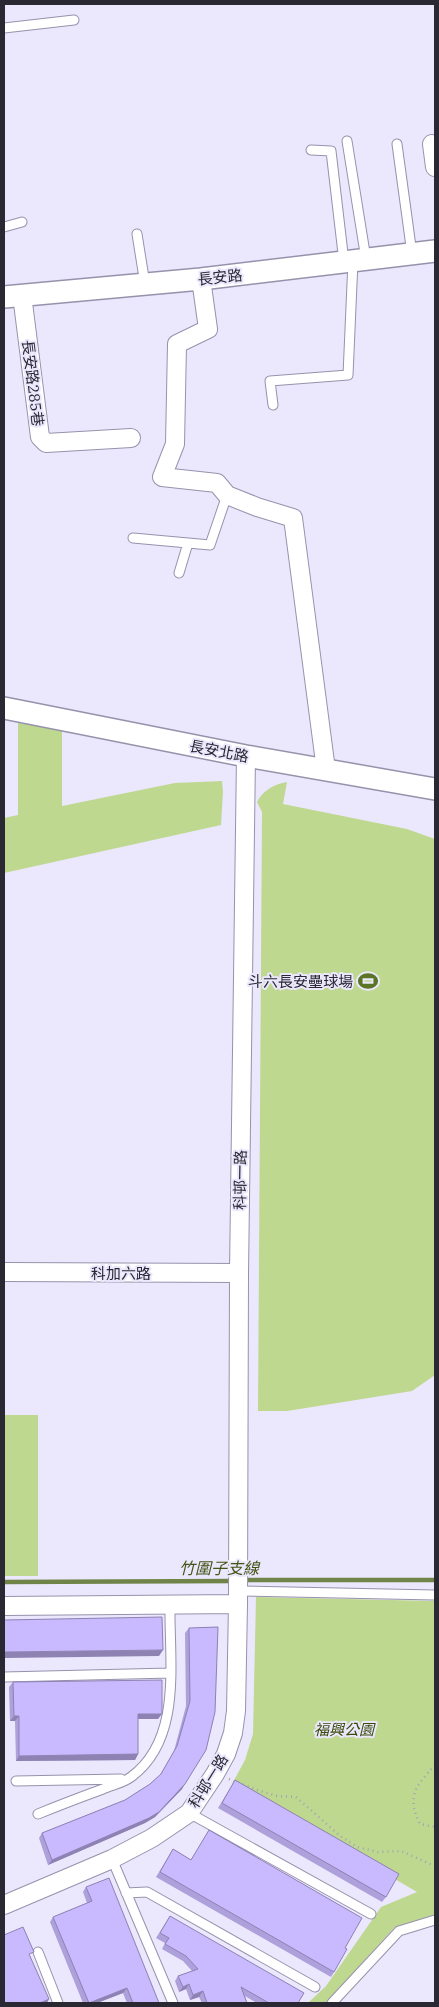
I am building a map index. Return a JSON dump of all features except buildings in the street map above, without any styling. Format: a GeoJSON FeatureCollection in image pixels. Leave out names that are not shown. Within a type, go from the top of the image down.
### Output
{"type":"FeatureCollection","features":[{"type":"Feature","properties":{"kind":"street"},"geometry":{"type":"LineString","coordinates":[[432,144],[435,167]]}},
{"type":"Feature","properties":{"kind":"street","name":"長安路"},"geometry":{"type":"LineString","coordinates":[[13,296],[201,279],[435,251]]}},
{"type":"Feature","properties":{"kind":"street"},"geometry":{"type":"LineString","coordinates":[[201,279],[208,329],[177,344],[175,444],[162,477],[217,483],[228,495],[257,507],[293,518],[326,770]]}},
{"type":"Feature","properties":{"kind":"street","name":"長安路285巷"},"geometry":{"type":"LineString","coordinates":[[13,296],[40,437],[46,443],[131,438]]}},
{"type":"Feature","properties":{"kind":"street","name":"長安北路"},"geometry":{"type":"LineString","coordinates":[[4,708],[246,756],[435,789]]}},
{"type":"Feature","properties":{"kind":"street","name":"科邨一路"},"geometry":{"type":"LineString","coordinates":[[4,1904],[112,1859],[152,1838],[189,1813],[226,1754],[234,1726],[236,1711],[238,1597],[239,1273],[246,756]]}},
{"type":"Feature","properties":{"kind":"street","name":"科加六路"},"geometry":{"type":"LineString","coordinates":[[4,1272],[239,1273]]}},
{"type":"Feature","properties":{"kind":"street"},"geometry":{"type":"LineString","coordinates":[[4,1606],[170,1605],[238,1597]]}},
{"type":"Feature","properties":{"kind":"lane"},"geometry":{"type":"LineString","coordinates":[[4,28],[74,20]]}},
{"type":"Feature","properties":{"kind":"lane"},"geometry":{"type":"LineString","coordinates":[[272,405],[270,381],[348,375],[354,261],[347,141]]}},
{"type":"Feature","properties":{"kind":"lane"},"geometry":{"type":"LineString","coordinates":[[396,144],[412,254]]}},
{"type":"Feature","properties":{"kind":"lane"},"geometry":{"type":"LineString","coordinates":[[311,150],[331,151],[354,261]]}},
{"type":"Feature","properties":{"kind":"lane"},"geometry":{"type":"LineString","coordinates":[[4,227],[22,222]]}},
{"type":"Feature","properties":{"kind":"lane"},"geometry":{"type":"LineString","coordinates":[[137,234],[145,284]]}},
{"type":"Feature","properties":{"kind":"lane"},"geometry":{"type":"LineString","coordinates":[[133,538],[210,545],[228,495]]}},
{"type":"Feature","properties":{"kind":"lane"},"geometry":{"type":"LineString","coordinates":[[179,573],[188,543]]}},
{"type":"Feature","properties":{"kind":"lane"},"geometry":{"type":"LineString","coordinates":[[238,1597],[435,1596]]}},
{"type":"Feature","properties":{"kind":"lane"},"geometry":{"type":"LineString","coordinates":[[38,1814],[129,1778],[152,1756],[168,1711],[171,1672],[170,1605]]}},
{"type":"Feature","properties":{"kind":"lane"},"geometry":{"type":"LineString","coordinates":[[4,1676],[171,1672]]}},
{"type":"Feature","properties":{"kind":"lane"},"geometry":{"type":"LineString","coordinates":[[16,1781],[129,1778]]}},
{"type":"Feature","properties":{"kind":"lane"},"geometry":{"type":"LineString","coordinates":[[189,1813],[371,1914]]}},
{"type":"Feature","properties":{"kind":"lane"},"geometry":{"type":"LineString","coordinates":[[112,1859],[172,2003]]}},
{"type":"Feature","properties":{"kind":"lane"},"geometry":{"type":"LineString","coordinates":[[126,1893],[147,1892],[316,1987]]}},
{"type":"Feature","properties":{"kind":"lane"},"geometry":{"type":"LineString","coordinates":[[332,2003],[399,1931],[435,1920]]}},
{"type":"Feature","properties":{"kind":"lane"},"geometry":{"type":"LineString","coordinates":[[38,1952],[58,2003]]}},
{"type":"Feature","properties":{"kind":"path"},"geometry":{"type":"LineString","coordinates":[[435,1765],[417,1785],[412,1801],[420,1824],[435,1827]]}},
{"type":"Feature","properties":{"kind":"path"},"geometry":{"type":"LineString","coordinates":[[215,1774],[277,1796],[296,1797],[339,1835],[358,1847],[378,1852],[401,1852],[435,1866]]}},
{"type":"Feature","properties":{"kind":"green space"},"geometry":{"type":"Polygon","coordinates":[[[18,723],[62,729],[62,806],[175,783],[222,781],[221,825],[4,873],[4,818],[18,815],[18,723]]]}},
{"type":"Feature","properties":{"kind":"green space"},"geometry":{"type":"Polygon","coordinates":[[[287,782],[283,804],[407,829],[435,839],[435,1375],[412,1391],[287,1411],[258,1411],[262,812],[257,802],[270,788],[287,782]]]}},
{"type":"Feature","properties":{"kind":"green space"},"geometry":{"type":"Polygon","coordinates":[[[4,1415],[38,1415],[38,1576],[4,1576],[4,1415]]]}},
{"type":"Feature","properties":{"kind":"green space","name":"福興公園"},"geometry":{"type":"Polygon","coordinates":[[[256,1597],[435,1601],[435,1915],[394,1928],[326,2003],[308,2003],[326,1986],[381,1907],[417,1892],[232,1784],[245,1760],[253,1734],[256,1597]]]}},
{"type":"Feature","properties":{"kind":"waterway","name":"竹圍子支線"},"geometry":{"type":"LineString","coordinates":[[243,1580],[435,1580]]}},
{"type":"Feature","properties":{"kind":"waterway","name":"竹圍子支線"},"geometry":{"type":"LineString","coordinates":[[4,1582],[235,1581]]}},
{"type":"Feature","properties":{"kind":"place","name":"斗六長安壘球場"},"geometry":{"type":"Point","coordinates":[368,981]}}]}
